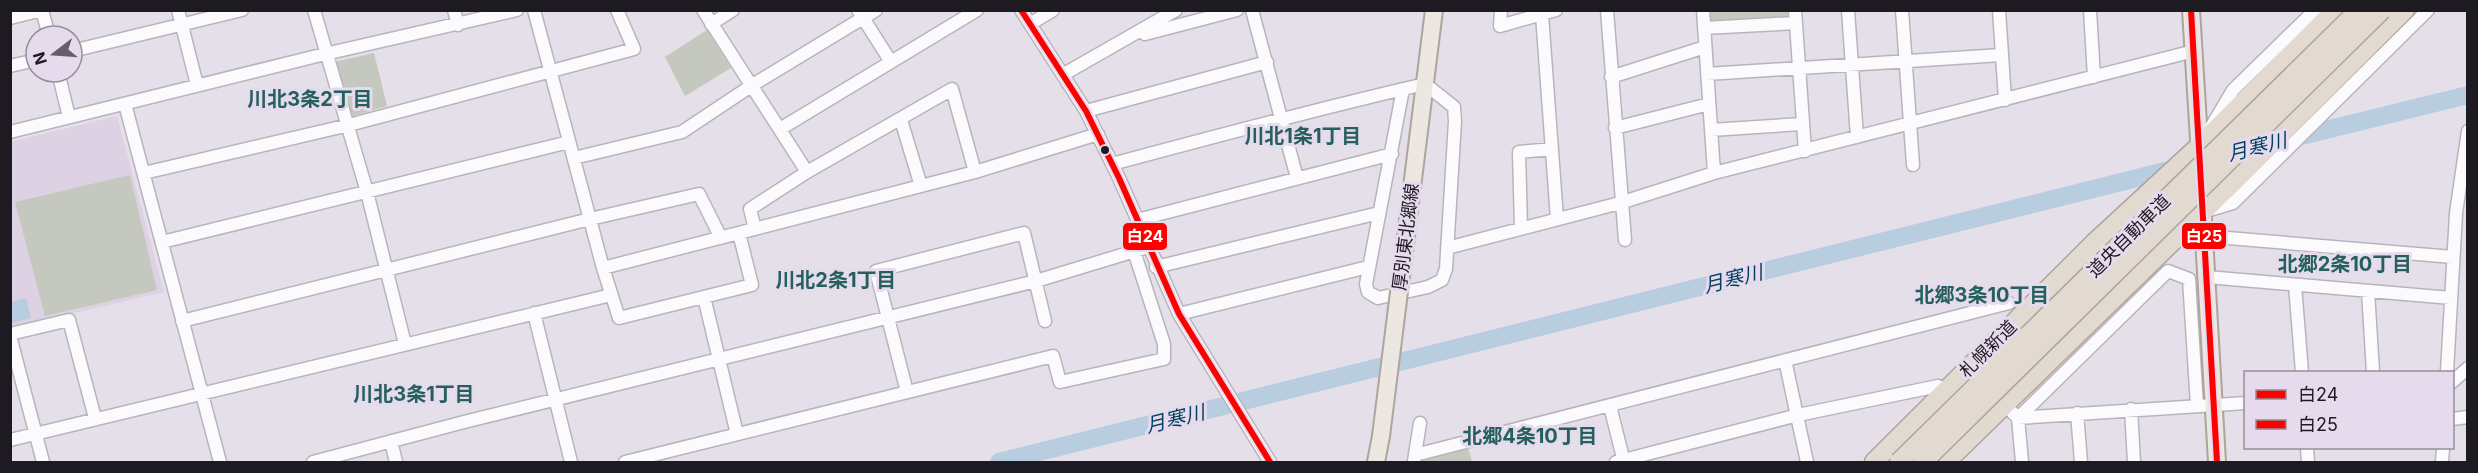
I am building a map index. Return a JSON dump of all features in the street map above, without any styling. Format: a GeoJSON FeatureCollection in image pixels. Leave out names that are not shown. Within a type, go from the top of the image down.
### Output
{"type":"FeatureCollection","features":[{"type":"Feature","properties":{"kind":"highway","name":"札幌新道"},"geometry":{"type":"LineString","coordinates":[[1874,462],[2096,241],[2199,146],[2335,10]]}},
{"type":"Feature","properties":{"kind":"highway","name":"道央自動車道"},"geometry":{"type":"LineString","coordinates":[[1899,462],[2359,10]]}},
{"type":"Feature","properties":{"kind":"highway","name":"道央自動車道"},"geometry":{"type":"LineString","coordinates":[[1923,462],[2382,10]]}},
{"type":"Feature","properties":{"kind":"highway"},"geometry":{"type":"LineString","coordinates":[[1946,462],[2012,411],[2138,275],[2405,10]]}},
{"type":"Feature","properties":{"kind":"main road","name":"厚別東北郷線"},"geometry":{"type":"LineString","coordinates":[[1376,462],[1401,284],[1434,10]]}},
{"type":"Feature","properties":{"kind":"main road"},"geometry":{"type":"LineString","coordinates":[[2191,10],[2217,462]]}},
{"type":"Feature","properties":{"kind":"street"},"geometry":{"type":"LineString","coordinates":[[10,18],[42,10],[46,24]]}},
{"type":"Feature","properties":{"kind":"street"},"geometry":{"type":"LineString","coordinates":[[178,10],[197,85]]}},
{"type":"Feature","properties":{"kind":"street"},"geometry":{"type":"LineString","coordinates":[[84,48],[242,10]]}},
{"type":"Feature","properties":{"kind":"street"},"geometry":{"type":"LineString","coordinates":[[315,10],[326,54],[349,125],[405,344]]}},
{"type":"Feature","properties":{"kind":"street"},"geometry":{"type":"LineString","coordinates":[[454,10],[458,25]]}},
{"type":"Feature","properties":{"kind":"street"},"geometry":{"type":"LineString","coordinates":[[10,132],[197,85],[517,10]]}},
{"type":"Feature","properties":{"kind":"street"},"geometry":{"type":"LineString","coordinates":[[534,10],[603,268],[619,318],[752,285],[739,233]]}},
{"type":"Feature","properties":{"kind":"street"},"geometry":{"type":"LineString","coordinates":[[144,172],[349,125],[551,73],[634,49],[617,10]]}},
{"type":"Feature","properties":{"kind":"street"},"geometry":{"type":"LineString","coordinates":[[703,10],[807,172]]}},
{"type":"Feature","properties":{"kind":"street"},"geometry":{"type":"LineString","coordinates":[[711,24],[733,10]]}},
{"type":"Feature","properties":{"kind":"street"},"geometry":{"type":"LineString","coordinates":[[574,158],[682,132],[861,14],[876,10]]}},
{"type":"Feature","properties":{"kind":"street"},"geometry":{"type":"LineString","coordinates":[[780,129],[977,10]]}},
{"type":"Feature","properties":{"kind":"street"},"geometry":{"type":"LineString","coordinates":[[1021,10],[1086,111],[1179,314],[1269,462]]}},
{"type":"Feature","properties":{"kind":"street"},"geometry":{"type":"LineString","coordinates":[[1030,24],[1053,10]]}},
{"type":"Feature","properties":{"kind":"street"},"geometry":{"type":"LineString","coordinates":[[1064,74],[1131,38],[1176,10]]}},
{"type":"Feature","properties":{"kind":"street"},"geometry":{"type":"LineString","coordinates":[[1131,38],[1237,10]]}},
{"type":"Feature","properties":{"kind":"street"},"geometry":{"type":"LineString","coordinates":[[1252,10],[1297,178]]}},
{"type":"Feature","properties":{"kind":"street"},"geometry":{"type":"LineString","coordinates":[[1501,10],[1500,26],[1550,12],[1552,149],[1557,219]]}},
{"type":"Feature","properties":{"kind":"street"},"geometry":{"type":"LineString","coordinates":[[1607,10],[1624,240]]}},
{"type":"Feature","properties":{"kind":"street"},"geometry":{"type":"LineString","coordinates":[[1703,10],[1714,173]]}},
{"type":"Feature","properties":{"kind":"street"},"geometry":{"type":"LineString","coordinates":[[1848,10],[1850,65],[1857,137]]}},
{"type":"Feature","properties":{"kind":"street"},"geometry":{"type":"LineString","coordinates":[[1902,10],[1913,165]]}},
{"type":"Feature","properties":{"kind":"street"},"geometry":{"type":"LineString","coordinates":[[1999,10],[2004,100]]}},
{"type":"Feature","properties":{"kind":"street"},"geometry":{"type":"LineString","coordinates":[[2090,10],[2094,77]]}},
{"type":"Feature","properties":{"kind":"street"},"geometry":{"type":"LineString","coordinates":[[2199,146],[2234,90],[2314,10]]}},
{"type":"Feature","properties":{"kind":"street"},"geometry":{"type":"LineString","coordinates":[[2203,212],[2233,202],[2428,10]]}},
{"type":"Feature","properties":{"kind":"street"},"geometry":{"type":"LineString","coordinates":[[861,14],[891,62]]}},
{"type":"Feature","properties":{"kind":"street"},"geometry":{"type":"LineString","coordinates":[[1704,28],[1795,17],[1801,123],[1805,151]]}},
{"type":"Feature","properties":{"kind":"street"},"geometry":{"type":"LineString","coordinates":[[1611,77],[1705,47]]}},
{"type":"Feature","properties":{"kind":"street"},"geometry":{"type":"LineString","coordinates":[[1448,248],[1620,203],[1714,173],[2194,51]]}},
{"type":"Feature","properties":{"kind":"street"},"geometry":{"type":"LineString","coordinates":[[1707,74],[2001,55]]}},
{"type":"Feature","properties":{"kind":"street"},"geometry":{"type":"LineString","coordinates":[[1086,111],[1267,62]]}},
{"type":"Feature","properties":{"kind":"street"},"geometry":{"type":"LineString","coordinates":[[61,84],[69,117]]}},
{"type":"Feature","properties":{"kind":"street"},"geometry":{"type":"LineString","coordinates":[[1112,164],[1282,118],[1402,89],[1425,84],[1455,106],[1446,269],[1442,280],[1428,287],[1378,298],[1368,292],[1366,284],[1392,154],[1402,89]]}},
{"type":"Feature","properties":{"kind":"street"},"geometry":{"type":"LineString","coordinates":[[755,229],[750,209],[807,172],[952,89],[975,172]]}},
{"type":"Feature","properties":{"kind":"street"},"geometry":{"type":"LineString","coordinates":[[125,104],[220,462]]}},
{"type":"Feature","properties":{"kind":"street"},"geometry":{"type":"LineString","coordinates":[[1615,128],[1709,105]]}},
{"type":"Feature","properties":{"kind":"street"},"geometry":{"type":"LineString","coordinates":[[901,120],[921,186]]}},
{"type":"Feature","properties":{"kind":"street"},"geometry":{"type":"LineString","coordinates":[[1711,130],[1801,123]]}},
{"type":"Feature","properties":{"kind":"street"},"geometry":{"type":"LineString","coordinates":[[2447,371],[2453,256],[2464,182],[2467,133]]}},
{"type":"Feature","properties":{"kind":"street"},"geometry":{"type":"LineString","coordinates":[[603,268],[975,172],[1098,134]]}},
{"type":"Feature","properties":{"kind":"street"},"geometry":{"type":"LineString","coordinates":[[162,242],[569,142]]}},
{"type":"Feature","properties":{"kind":"street"},"geometry":{"type":"LineString","coordinates":[[1521,228],[1519,152],[1552,149]]}},
{"type":"Feature","properties":{"kind":"street"},"geometry":{"type":"LineString","coordinates":[[1137,220],[1392,154]]}},
{"type":"Feature","properties":{"kind":"street"},"geometry":{"type":"LineString","coordinates":[[182,321],[699,194],[721,238]]}},
{"type":"Feature","properties":{"kind":"street"},"geometry":{"type":"LineString","coordinates":[[1156,267],[1379,213]]}},
{"type":"Feature","properties":{"kind":"street"},"geometry":{"type":"LineString","coordinates":[[907,392],[876,271],[1024,234],[1045,321]]}},
{"type":"Feature","properties":{"kind":"street"},"geometry":{"type":"LineString","coordinates":[[2204,236],[2453,256]]}},
{"type":"Feature","properties":{"kind":"street"},"geometry":{"type":"LineString","coordinates":[[2455,242],[2468,239]]}},
{"type":"Feature","properties":{"kind":"street"},"geometry":{"type":"LineString","coordinates":[[312,462],[555,399],[1036,281],[1148,247]]}},
{"type":"Feature","properties":{"kind":"street"},"geometry":{"type":"LineString","coordinates":[[625,462],[1053,356],[1060,382],[1164,359],[1164,344],[1134,251]]}},
{"type":"Feature","properties":{"kind":"street"},"geometry":{"type":"LineString","coordinates":[[1179,314],[1368,267]]}},
{"type":"Feature","properties":{"kind":"street"},"geometry":{"type":"LineString","coordinates":[[2012,411],[2168,271],[2189,279],[2197,406]]}},
{"type":"Feature","properties":{"kind":"street"},"geometry":{"type":"LineString","coordinates":[[2207,277],[2451,298]]}},
{"type":"Feature","properties":{"kind":"street"},"geometry":{"type":"LineString","coordinates":[[2295,285],[2302,371]]}},
{"type":"Feature","properties":{"kind":"street"},"geometry":{"type":"LineString","coordinates":[[2368,291],[2373,371]]}},
{"type":"Feature","properties":{"kind":"street"},"geometry":{"type":"LineString","coordinates":[[10,440],[201,392],[611,295]]}},
{"type":"Feature","properties":{"kind":"street"},"geometry":{"type":"LineString","coordinates":[[704,297],[737,435]]}},
{"type":"Feature","properties":{"kind":"street"},"geometry":{"type":"LineString","coordinates":[[1420,423],[1414,459],[2009,303]]}},
{"type":"Feature","properties":{"kind":"street"},"geometry":{"type":"LineString","coordinates":[[534,313],[571,462]]}},
{"type":"Feature","properties":{"kind":"street"},"geometry":{"type":"LineString","coordinates":[[43,462],[10,335],[69,320],[95,418]]}},
{"type":"Feature","properties":{"kind":"street"},"geometry":{"type":"LineString","coordinates":[[1785,360],[1807,462]]}},
{"type":"Feature","properties":{"kind":"street"},"geometry":{"type":"LineString","coordinates":[[2454,380],[2468,368]]}},
{"type":"Feature","properties":{"kind":"street"},"geometry":{"type":"LineString","coordinates":[[1610,406],[1621,462],[1798,415],[1938,386],[1948,390]]}},
{"type":"Feature","properties":{"kind":"street"},"geometry":{"type":"LineString","coordinates":[[2012,411],[2077,413],[2244,402]]}},
{"type":"Feature","properties":{"kind":"street"},"geometry":{"type":"LineString","coordinates":[[2131,410],[2134,462]]}},
{"type":"Feature","properties":{"kind":"street"},"geometry":{"type":"LineString","coordinates":[[2012,411],[2022,462]]}},
{"type":"Feature","properties":{"kind":"street"},"geometry":{"type":"LineString","coordinates":[[2077,413],[2081,462]]}},
{"type":"Feature","properties":{"kind":"street"},"geometry":{"type":"LineString","coordinates":[[391,441],[396,462]]}},
{"type":"Feature","properties":{"kind":"shaded area"},"geometry":{"type":"Polygon","coordinates":[[[1789,10],[1787,17],[1713,22],[1709,19],[1709,11],[1789,10]]]}},
{"type":"Feature","properties":{"kind":"shaded area"},"geometry":{"type":"Polygon","coordinates":[[[707,30],[731,68],[685,96],[665,57],[707,30]]]}},
{"type":"Feature","properties":{"kind":"shaded area"},"geometry":{"type":"Polygon","coordinates":[[[374,53],[387,106],[353,116],[348,110],[334,62],[374,53]]]}},
{"type":"Feature","properties":{"kind":"shaded area"},"geometry":{"type":"Polygon","coordinates":[[[117,116],[164,292],[11,328],[10,142],[117,116]]]}},
{"type":"Feature","properties":{"kind":"shaded area"},"geometry":{"type":"Polygon","coordinates":[[[130,175],[157,290],[45,316],[15,202],[130,175]]]}},
{"type":"Feature","properties":{"kind":"shaded area"},"geometry":{"type":"Polygon","coordinates":[[[1468,448],[1472,462],[1420,462],[1424,459],[1468,448]]]}},
{"type":"Feature","properties":{"kind":"water"},"geometry":{"type":"Polygon","coordinates":[[[26,298],[31,318],[11,323],[11,302],[26,298]]]}},
{"type":"Feature","properties":{"kind":"waterway","name":"月寒川"},"geometry":{"type":"LineString","coordinates":[[2289,139],[2468,95]]}},
{"type":"Feature","properties":{"kind":"waterway","name":"月寒川"},"geometry":{"type":"LineString","coordinates":[[999,462],[2181,167]]}},
{"type":"Feature","properties":{"kind":"transit line","name":"白24"},"geometry":{"type":"LineString","coordinates":[[1021,10],[1086,111],[1119,178],[1179,314],[1270,462]]}},
{"type":"Feature","properties":{"kind":"transit line","name":"白25"},"geometry":{"type":"LineString","coordinates":[[2191,10],[2217,462]]}},
{"type":"Feature","properties":{"kind":"district","name":"川北3条2丁目"},"geometry":{"type":"Point","coordinates":[310,99]}},
{"type":"Feature","properties":{"kind":"district","name":"川北1条1丁目"},"geometry":{"type":"Point","coordinates":[1303,136]}},
{"type":"Feature","properties":{"kind":"district","name":"北郷2条10丁目"},"geometry":{"type":"Point","coordinates":[2345,264]}},
{"type":"Feature","properties":{"kind":"district","name":"川北2条1丁目"},"geometry":{"type":"Point","coordinates":[836,280]}},
{"type":"Feature","properties":{"kind":"district","name":"北郷3条10丁目"},"geometry":{"type":"Point","coordinates":[1982,295]}},
{"type":"Feature","properties":{"kind":"district","name":"川北3条1丁目"},"geometry":{"type":"Point","coordinates":[414,394]}},
{"type":"Feature","properties":{"kind":"district","name":"北郷4条10丁目"},"geometry":{"type":"Point","coordinates":[1530,436]}}]}
